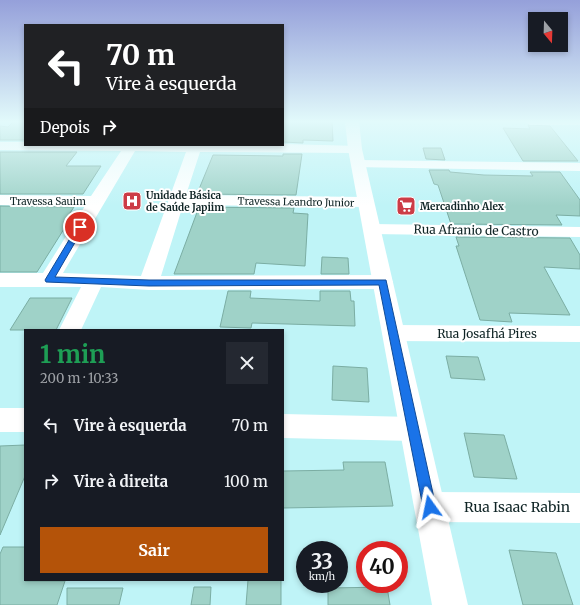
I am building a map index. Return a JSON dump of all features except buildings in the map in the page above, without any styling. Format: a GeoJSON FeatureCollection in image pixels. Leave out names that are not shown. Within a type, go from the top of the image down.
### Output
{"type":"FeatureCollection","features":[{"type":"Feature","properties":{"kind":"street"},"geometry":{"type":"LineString","coordinates":[[49,280],[129,149]]}},
{"type":"Feature","properties":{"kind":"street"},"geometry":{"type":"LineString","coordinates":[[149,283],[194,149]]}},
{"type":"Feature","properties":{"kind":"street"},"geometry":{"type":"LineString","coordinates":[[247,149],[580,167]]}},
{"type":"Feature","properties":{"kind":"street"},"geometry":{"type":"LineString","coordinates":[[356,149],[450,605]]}},
{"type":"Feature","properties":{"kind":"street","name":"Travessa Sauim"},"geometry":{"type":"LineString","coordinates":[[0,200],[96,201]]}},
{"type":"Feature","properties":{"kind":"street","name":"Travessa Leandro Junior"},"geometry":{"type":"LineString","coordinates":[[177,200],[366,202]]}},
{"type":"Feature","properties":{"kind":"street","name":"Rua Afranio de Castro"},"geometry":{"type":"LineString","coordinates":[[372,229],[580,232]]}},
{"type":"Feature","properties":{"kind":"street"},"geometry":{"type":"LineString","coordinates":[[0,280],[94,280],[149,283],[383,282]]}},
{"type":"Feature","properties":{"kind":"street"},"geometry":{"type":"LineString","coordinates":[[70,329],[94,280]]}},
{"type":"Feature","properties":{"kind":"street","name":"Rua Josafhá Pires"},"geometry":{"type":"LineString","coordinates":[[393,333],[580,334]]}},
{"type":"Feature","properties":{"kind":"street"},"geometry":{"type":"LineString","coordinates":[[0,420],[24,420]]}},
{"type":"Feature","properties":{"kind":"street"},"geometry":{"type":"LineString","coordinates":[[284,426],[414,429]]}},
{"type":"Feature","properties":{"kind":"street","name":"Rua Isaac Rabin"},"geometry":{"type":"LineString","coordinates":[[430,507],[580,508]]}},
{"type":"Feature","properties":{"kind":"place","name":"Unidade Básica de Saúde Japiim"},"geometry":{"type":"Point","coordinates":[132,201]}},
{"type":"Feature","properties":{"kind":"place","name":"Mercadinho Alex"},"geometry":{"type":"Point","coordinates":[406,206]}},
{"type":"Feature","properties":{"kind":"route"},"geometry":{"type":"LineString","coordinates":[[80,227],[49,280],[94,280],[149,283],[383,282],[430,507]]}}]}
